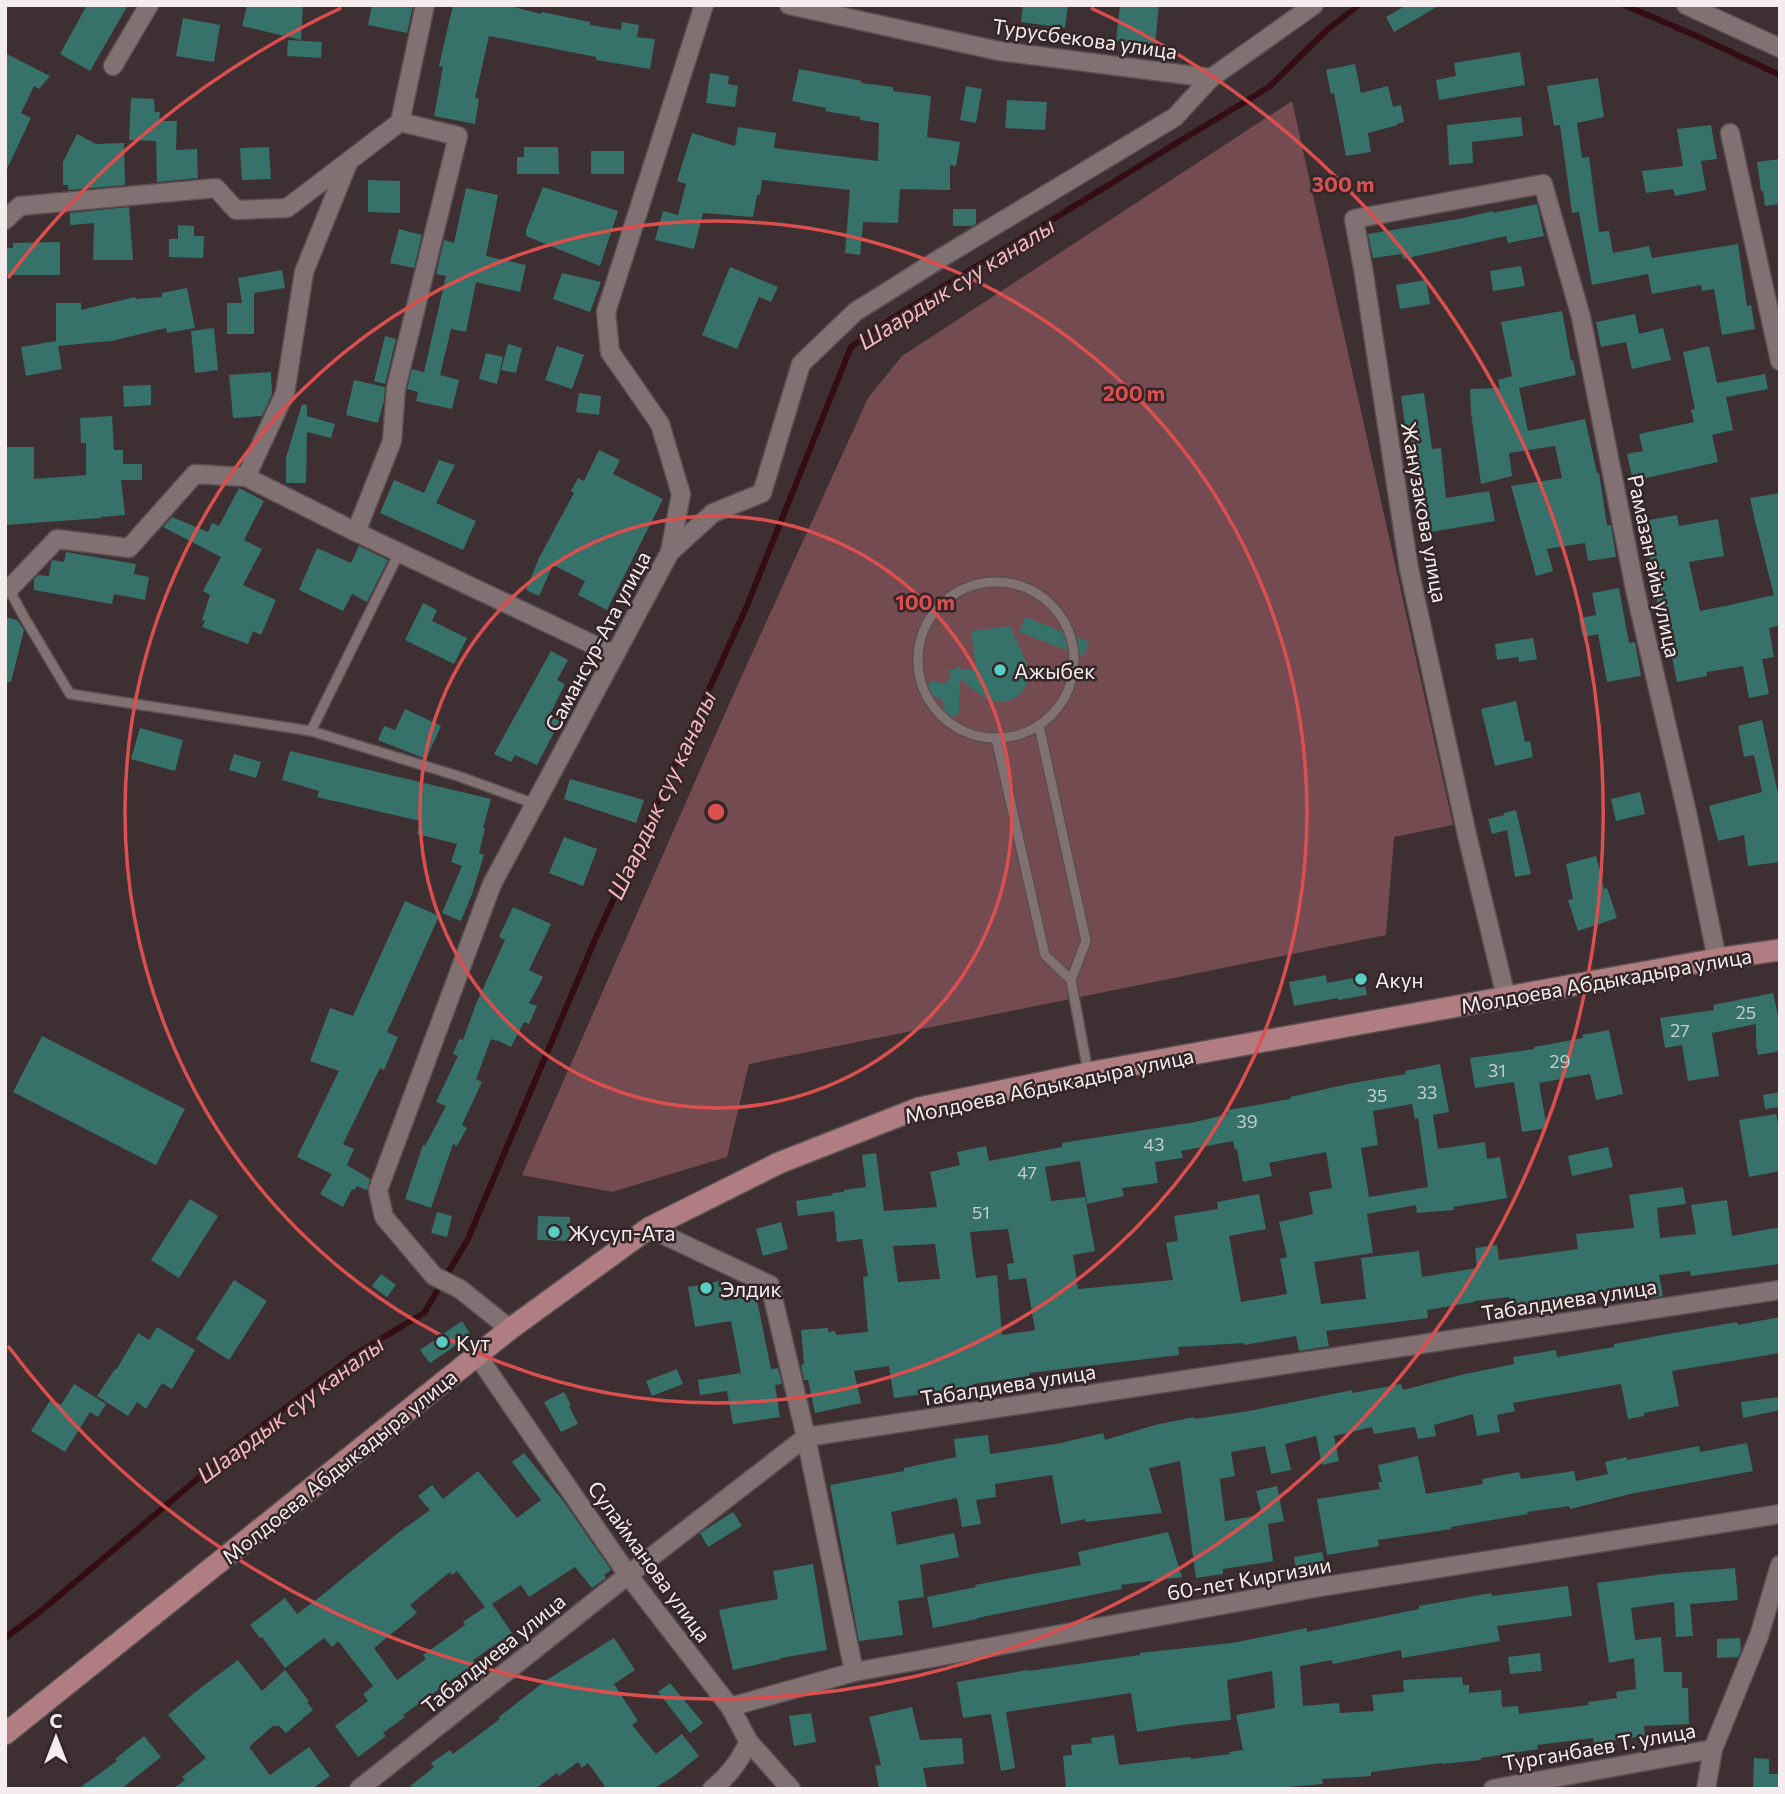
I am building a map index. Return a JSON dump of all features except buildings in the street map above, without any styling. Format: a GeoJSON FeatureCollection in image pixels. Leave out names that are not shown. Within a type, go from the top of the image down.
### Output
{"type":"FeatureCollection","features":[{"type":"Feature","properties":{"kind":"main road","name":"Молдоева Абдыкадыра улица"},"geometry":{"type":"LineString","coordinates":[[5,1734],[510,1329],[649,1228],[779,1163],[919,1108],[1088,1073],[1717,959],[1780,950]]}},
{"type":"Feature","properties":{"kind":"street"},"geometry":{"type":"LineString","coordinates":[[113,66],[149,5]]}},
{"type":"Feature","properties":{"kind":"street"},"geometry":{"type":"LineString","coordinates":[[5,220],[20,206],[216,188],[236,209],[287,208],[400,122],[425,5]]}},
{"type":"Feature","properties":{"kind":"street","name":"Самансур-Ата улица"},"geometry":{"type":"LineString","coordinates":[[510,1329],[460,1289],[434,1276],[384,1217],[379,1190],[492,884],[670,552],[681,494],[660,424],[611,352],[606,312],[704,5]]}},
{"type":"Feature","properties":{"kind":"street","name":"Турусбекова улица"},"geometry":{"type":"LineString","coordinates":[[789,5],[999,51],[1212,78]]}},
{"type":"Feature","properties":{"kind":"street"},"geometry":{"type":"LineString","coordinates":[[670,552],[713,513],[762,493],[801,364],[855,312],[1175,117],[1212,78],[1314,5]]}},
{"type":"Feature","properties":{"kind":"street"},"geometry":{"type":"LineString","coordinates":[[1686,5],[1780,48]]}},
{"type":"Feature","properties":{"kind":"street"},"geometry":{"type":"LineString","coordinates":[[356,532],[392,441],[397,388],[457,136],[400,122]]}},
{"type":"Feature","properties":{"kind":"street"},"geometry":{"type":"LineString","coordinates":[[1730,133],[1780,361]]}},
{"type":"Feature","properties":{"kind":"street"},"geometry":{"type":"LineString","coordinates":[[246,477],[285,393],[304,272],[348,163]]}},
{"type":"Feature","properties":{"kind":"street","name":"Рамазан айы улица"},"geometry":{"type":"LineString","coordinates":[[1543,184],[1581,317],[1636,594],[1688,817],[1717,959]]}},
{"type":"Feature","properties":{"kind":"street","name":"Жанузакова улица"},"geometry":{"type":"LineString","coordinates":[[1507,998],[1467,835],[1409,569],[1354,219],[1543,184]]}},
{"type":"Feature","properties":{"kind":"street"},"geometry":{"type":"LineString","coordinates":[[7,589],[57,538],[129,548],[195,474],[246,477],[615,655]]}},
{"type":"Feature","properties":{"kind":"street"},"geometry":{"type":"LineString","coordinates":[[649,1228],[770,1285],[806,1437],[854,1672]]}},
{"type":"Feature","properties":{"kind":"street","name":"Табалдиева улица"},"geometry":{"type":"LineString","coordinates":[[359,1789],[806,1437],[1780,1290]]}},
{"type":"Feature","properties":{"kind":"street","name":"Сулайманова улица"},"geometry":{"type":"LineString","coordinates":[[477,1355],[628,1575],[730,1707],[749,1742],[791,1789]]}},
{"type":"Feature","properties":{"kind":"street","name":"60-лет Киргизии"},"geometry":{"type":"LineString","coordinates":[[730,1707],[854,1672],[1320,1587],[1780,1514]]}},
{"type":"Feature","properties":{"kind":"street"},"geometry":{"type":"LineString","coordinates":[[1706,1789],[1713,1749],[1759,1636],[1780,1565]]}},
{"type":"Feature","properties":{"kind":"street"},"geometry":{"type":"LineString","coordinates":[[712,1789],[739,1761],[749,1742]]}},
{"type":"Feature","properties":{"kind":"street","name":"Турганбаев Т. улица"},"geometry":{"type":"LineString","coordinates":[[1493,1789],[1713,1749]]}},
{"type":"Feature","properties":{"kind":"lane"},"geometry":{"type":"LineString","coordinates":[[311,731],[400,553]]}},
{"type":"Feature","properties":{"kind":"lane"},"geometry":{"type":"LineString","coordinates":[[995,581],[1018,584],[1038,593],[1055,608],[1068,626],[1074,648],[1074,670],[1068,692],[1056,711],[1039,726],[1019,735],[996,738],[974,736],[954,726],[937,712],[924,693],[918,671],[921,638],[936,608],[953,594],[973,584],[995,581]]}},
{"type":"Feature","properties":{"kind":"lane"},"geometry":{"type":"LineString","coordinates":[[7,589],[70,694],[311,731],[458,776],[535,804]]}},
{"type":"Feature","properties":{"kind":"lane"},"geometry":{"type":"LineString","coordinates":[[1039,726],[1086,941],[1071,980],[1088,1073]]}},
{"type":"Feature","properties":{"kind":"lane"},"geometry":{"type":"LineString","coordinates":[[996,738],[1045,955],[1071,980]]}},
{"type":"Feature","properties":{"kind":"shaded area"},"geometry":{"type":"Polygon","coordinates":[[[1292,101],[1453,825],[1394,837],[1386,935],[749,1064],[727,1157],[612,1192],[522,1175],[734,693],[868,398],[902,356],[1292,101]]]}},
{"type":"Feature","properties":{"kind":"waterway","name":"Шаардык суу каналы"},"geometry":{"type":"LineString","coordinates":[[5,1638],[41,1611],[234,1448],[354,1355],[424,1313],[467,1241],[594,942],[746,608],[851,347],[891,319],[1269,87],[1327,30],[1359,5]]}},
{"type":"Feature","properties":{"kind":"waterway","name":"Шаардык суу каналы"},"geometry":{"type":"LineString","coordinates":[[1624,5],[1780,75]]}},
{"type":"Feature","properties":{"kind":"place","name":"Ажыбек"},"geometry":{"type":"Point","coordinates":[1000,670]}},
{"type":"Feature","properties":{"kind":"place","name":"Акун"},"geometry":{"type":"Point","coordinates":[1361,979]}},
{"type":"Feature","properties":{"kind":"place","name":"Жусуп-Ата"},"geometry":{"type":"Point","coordinates":[554,1232]}},
{"type":"Feature","properties":{"kind":"place","name":"Элдик"},"geometry":{"type":"Point","coordinates":[706,1288]}},
{"type":"Feature","properties":{"kind":"place","name":"Кут"},"geometry":{"type":"Point","coordinates":[442,1342]}}]}
